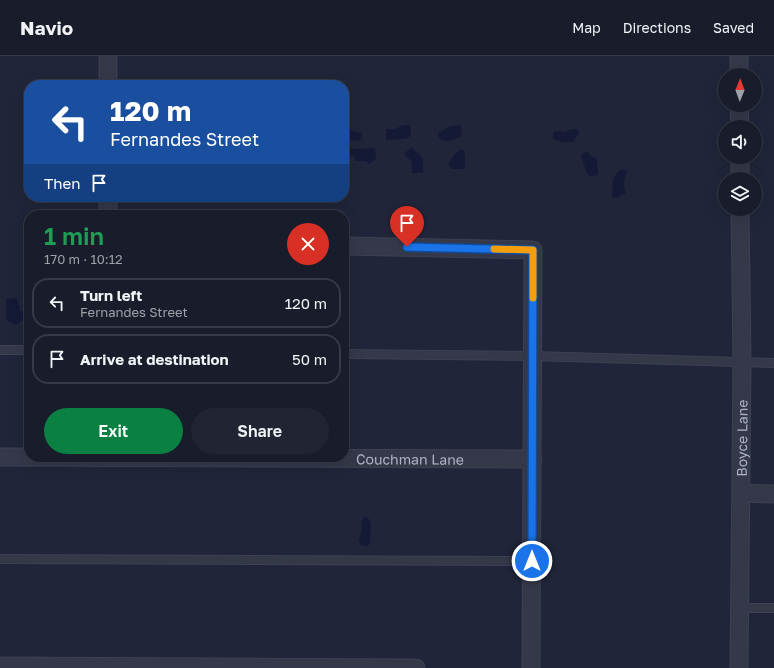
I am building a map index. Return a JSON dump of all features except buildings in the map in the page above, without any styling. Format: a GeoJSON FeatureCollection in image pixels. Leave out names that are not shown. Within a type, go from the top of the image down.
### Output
{"type":"FeatureCollection","features":[{"type":"Feature","properties":{"kind":"street"},"geometry":{"type":"LineString","coordinates":[[108,56],[108,80]]}},
{"type":"Feature","properties":{"kind":"street"},"geometry":{"type":"LineString","coordinates":[[739,56],[739,68]]}},
{"type":"Feature","properties":{"kind":"street","name":"Boyce Lane"},"geometry":{"type":"LineString","coordinates":[[739,668],[742,362],[740,216]]}},
{"type":"Feature","properties":{"kind":"street"},"geometry":{"type":"LineString","coordinates":[[349,246],[533,250],[531,668]]}},
{"type":"Feature","properties":{"kind":"street","name":"Couchman Lane"},"geometry":{"type":"LineString","coordinates":[[0,458],[24,458]]}},
{"type":"Feature","properties":{"kind":"street","name":"Couchman Lane"},"geometry":{"type":"LineString","coordinates":[[349,459],[533,459]]}},
{"type":"Feature","properties":{"kind":"street"},"geometry":{"type":"LineString","coordinates":[[741,493],[774,494]]}},
{"type":"Feature","properties":{"kind":"street"},"geometry":{"type":"LineString","coordinates":[[0,666],[416,668]]}},
{"type":"Feature","properties":{"kind":"lane"},"geometry":{"type":"LineString","coordinates":[[0,350],[24,350]]}},
{"type":"Feature","properties":{"kind":"lane"},"geometry":{"type":"LineString","coordinates":[[349,354],[533,356],[774,363]]}},
{"type":"Feature","properties":{"kind":"lane"},"geometry":{"type":"LineString","coordinates":[[0,559],[532,561]]}},
{"type":"Feature","properties":{"kind":"lane"},"geometry":{"type":"LineString","coordinates":[[740,608],[774,608]]}},
{"type":"Feature","properties":{"kind":"water"},"geometry":{"type":"Polygon","coordinates":[[[403,125],[410,125],[411,136],[405,139],[386,140],[386,129],[395,129],[403,125]]]}},
{"type":"Feature","properties":{"kind":"water"},"geometry":{"type":"Polygon","coordinates":[[[451,126],[461,126],[461,136],[447,141],[439,138],[438,133],[451,126]]]}},
{"type":"Feature","properties":{"kind":"water"},"geometry":{"type":"Polygon","coordinates":[[[577,129],[579,131],[573,142],[555,140],[553,138],[555,131],[564,132],[577,129]]]}},
{"type":"Feature","properties":{"kind":"water"},"geometry":{"type":"Polygon","coordinates":[[[349,130],[362,133],[361,139],[355,141],[349,139],[349,130]]]}},
{"type":"Feature","properties":{"kind":"water"},"geometry":{"type":"Polygon","coordinates":[[[411,147],[423,158],[423,173],[412,173],[412,162],[404,154],[411,147]]]}},
{"type":"Feature","properties":{"kind":"water"},"geometry":{"type":"Polygon","coordinates":[[[375,148],[376,159],[369,164],[365,161],[355,161],[354,156],[349,155],[349,149],[375,148]]]}},
{"type":"Feature","properties":{"kind":"water"},"geometry":{"type":"Polygon","coordinates":[[[463,149],[465,156],[465,169],[452,169],[448,165],[449,162],[456,153],[463,149]]]}},
{"type":"Feature","properties":{"kind":"water"},"geometry":{"type":"Polygon","coordinates":[[[587,151],[591,156],[597,159],[598,173],[594,176],[589,176],[583,162],[582,154],[587,151]]]}},
{"type":"Feature","properties":{"kind":"water"},"geometry":{"type":"Polygon","coordinates":[[[623,169],[627,172],[623,184],[626,193],[617,198],[612,197],[613,179],[619,171],[623,169]]]}},
{"type":"Feature","properties":{"kind":"water"},"geometry":{"type":"Polygon","coordinates":[[[17,298],[20,311],[24,311],[24,319],[16,325],[6,320],[6,299],[17,298]]]}},
{"type":"Feature","properties":{"kind":"water"},"geometry":{"type":"Polygon","coordinates":[[[365,517],[368,518],[371,523],[370,544],[367,546],[361,545],[359,540],[362,530],[361,523],[365,517]]]}},
{"type":"Feature","properties":{"kind":"slow traffic"},"geometry":{"type":"LineString","coordinates":[[494,249],[533,250],[533,298]]}},
{"type":"Feature","properties":{"kind":"route"},"geometry":{"type":"LineString","coordinates":[[407,247],[533,250],[532,561]]}}]}
